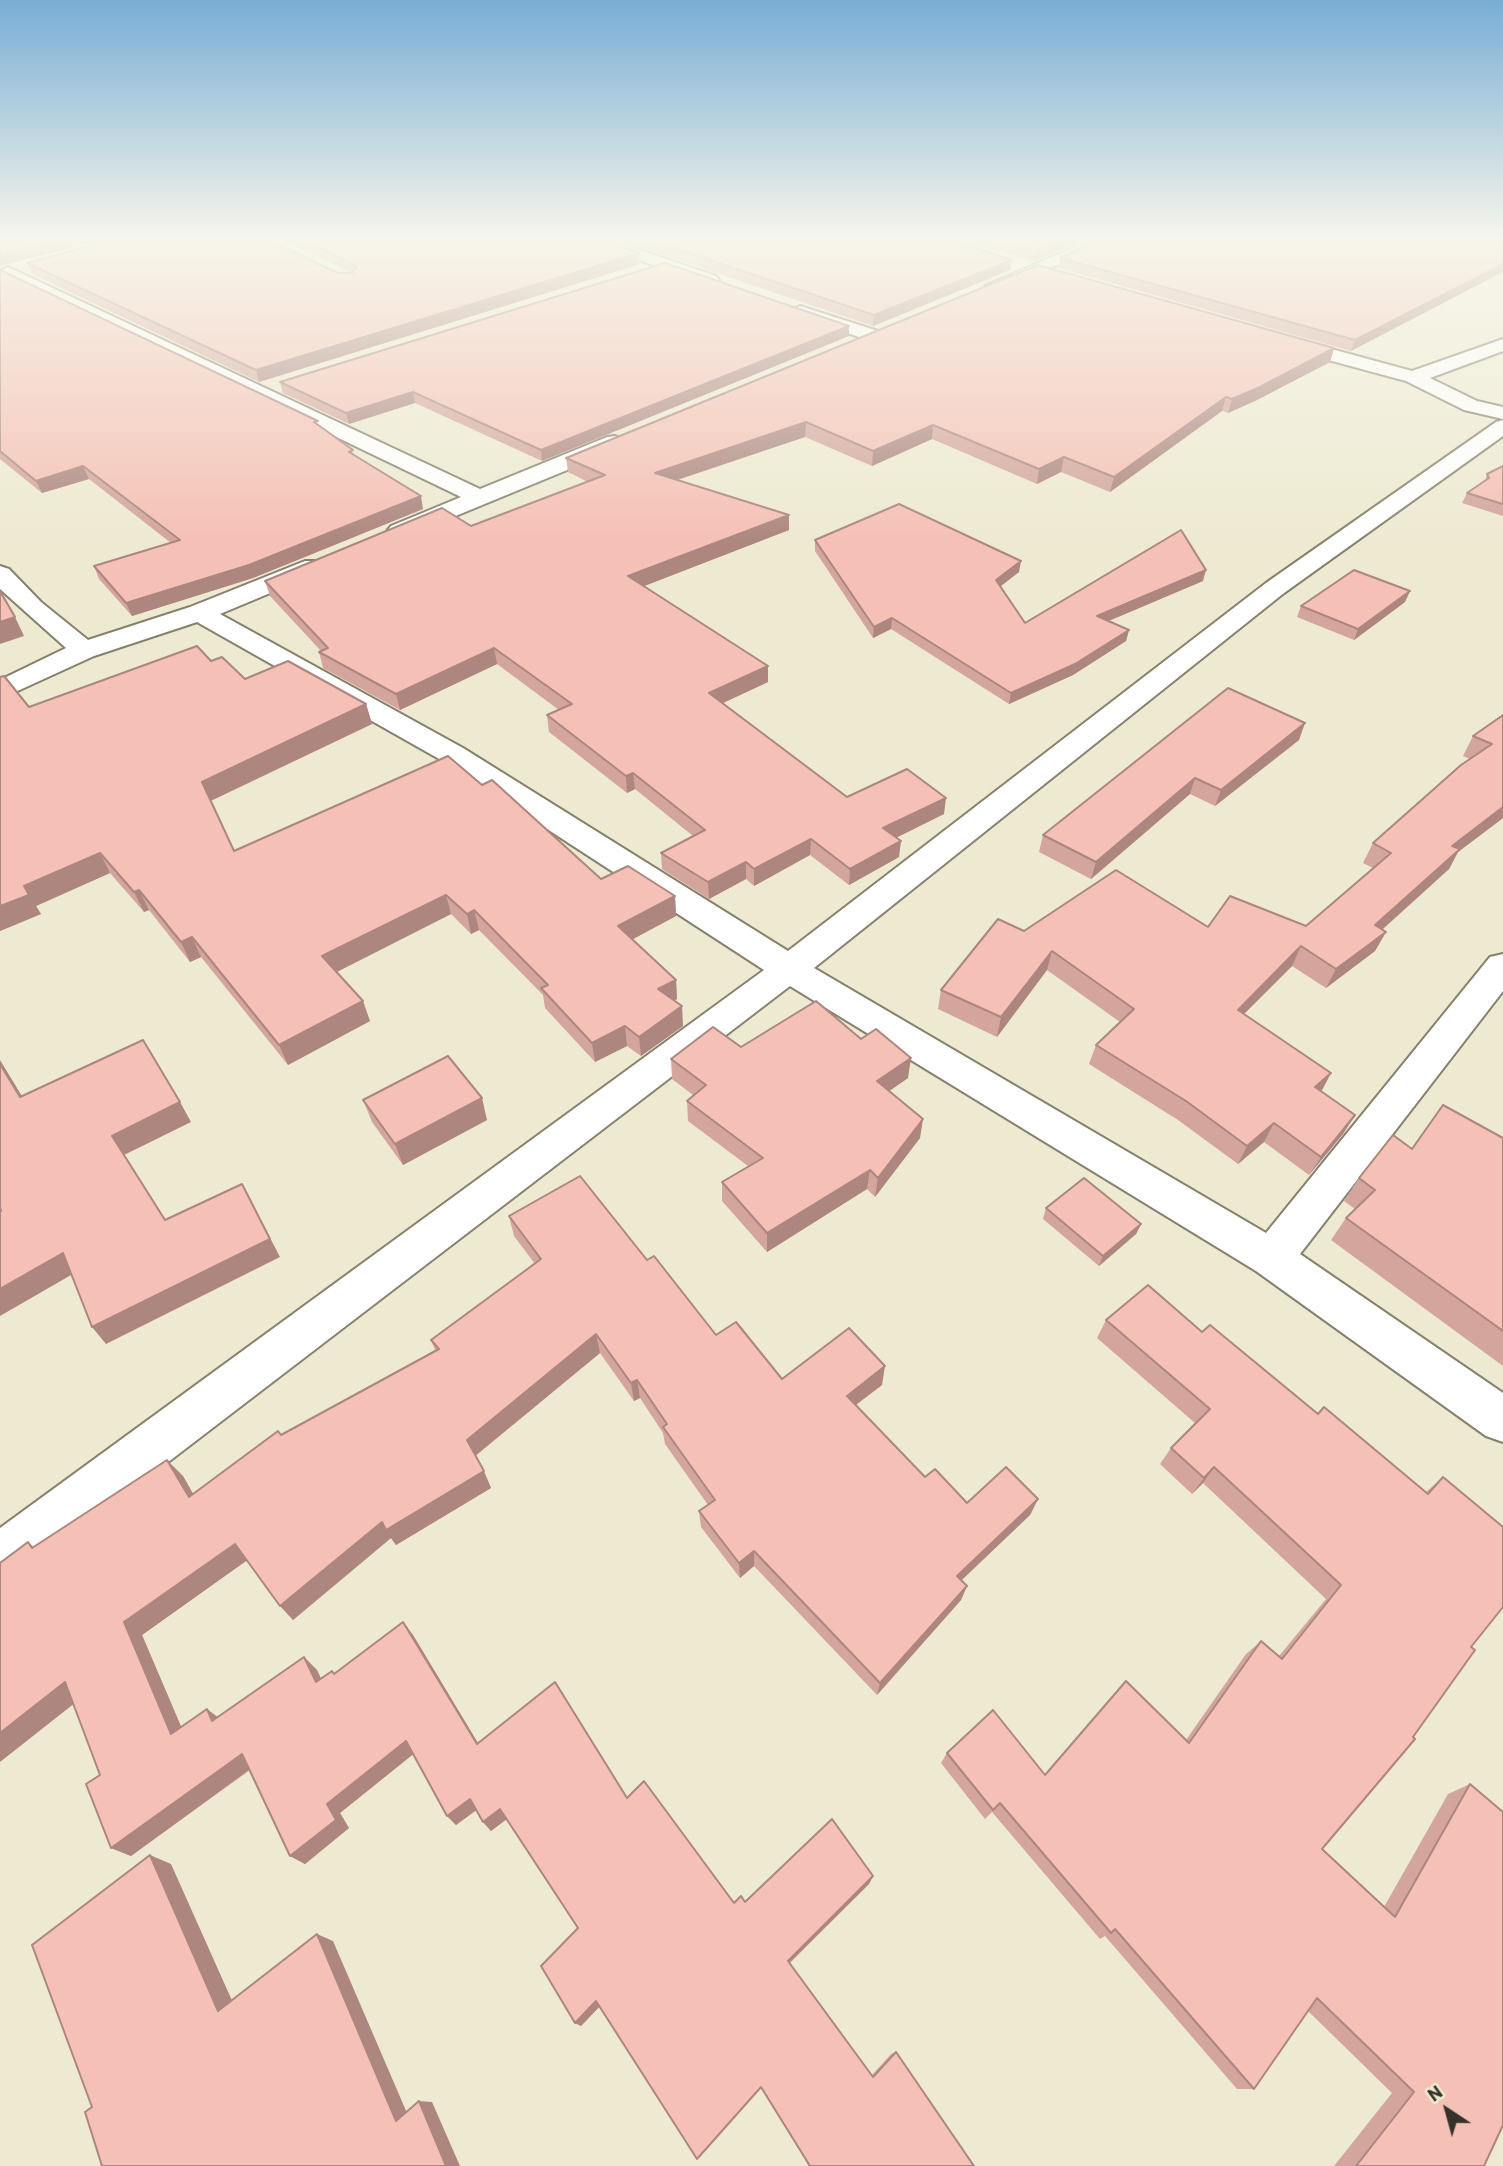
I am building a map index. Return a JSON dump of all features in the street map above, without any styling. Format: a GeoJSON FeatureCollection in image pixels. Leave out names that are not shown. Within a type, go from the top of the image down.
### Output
{"type":"FeatureCollection","features":[{"type":"Feature","properties":{"kind":"street"},"geometry":{"type":"LineString","coordinates":[[151,341],[480,498]]}},
{"type":"Feature","properties":{"kind":"street"},"geometry":{"type":"LineString","coordinates":[[845,346],[857,341]]}},
{"type":"Feature","properties":{"kind":"street"},"geometry":{"type":"LineString","coordinates":[[1280,341],[1413,377],[1471,406],[1503,413]]}},
{"type":"Feature","properties":{"kind":"street"},"geometry":{"type":"LineString","coordinates":[[1413,377],[1503,345]]}},
{"type":"Feature","properties":{"kind":"street"},"geometry":{"type":"LineString","coordinates":[[259,391],[285,383]]}},
{"type":"Feature","properties":{"kind":"street"},"geometry":{"type":"LineString","coordinates":[[0,1559],[789,969],[1275,588],[1503,426]]}},
{"type":"Feature","properties":{"kind":"street"},"geometry":{"type":"LineString","coordinates":[[377,540],[631,435]]}},
{"type":"Feature","properties":{"kind":"street"},"geometry":{"type":"LineString","coordinates":[[0,691],[84,650],[199,613],[339,556]]}},
{"type":"Feature","properties":{"kind":"street"},"geometry":{"type":"LineString","coordinates":[[0,575],[84,650]]}},
{"type":"Feature","properties":{"kind":"street"},"geometry":{"type":"LineString","coordinates":[[199,613],[452,754],[789,969],[1271,1258],[1503,1420]]}},
{"type":"Feature","properties":{"kind":"street"},"geometry":{"type":"LineString","coordinates":[[1271,1258],[1503,966]]}},
{"type":"Feature","properties":{"kind":"building"},"geometry":{"type":"Polygon","coordinates":[[[0,341],[150,341],[318,421],[314,422],[353,450],[349,452],[421,496],[249,565],[126,603],[94,566],[180,540],[83,466],[36,481],[0,451],[0,341]]]}},
{"type":"Feature","properties":{"kind":"building"},"geometry":{"type":"Polygon","coordinates":[[[194,341],[351,341],[256,370],[194,341]]]}},
{"type":"Feature","properties":{"kind":"building"},"geometry":{"type":"Polygon","coordinates":[[[412,341],[812,341],[541,450],[413,392],[346,413],[280,382],[412,341]]]}},
{"type":"Feature","properties":{"kind":"building"},"geometry":{"type":"Polygon","coordinates":[[[852,341],[1309,341],[1334,348],[1260,387],[1232,399],[1226,397],[1114,477],[1064,457],[1039,469],[933,425],[873,451],[806,422],[655,473],[789,515],[628,576],[768,666],[709,693],[847,797],[907,769],[946,798],[883,828],[901,841],[850,869],[811,839],[754,869],[746,862],[708,882],[661,853],[705,830],[633,773],[626,776],[547,715],[572,704],[494,648],[396,694],[319,652],[328,648],[265,581],[442,508],[471,526],[605,475],[566,458],[852,341]]]}},
{"type":"Feature","properties":{"kind":"building"},"geometry":{"type":"Polygon","coordinates":[[[1503,466],[1503,504],[1467,493],[1489,478],[1487,474],[1503,466]]]}},
{"type":"Feature","properties":{"kind":"building"},"geometry":{"type":"Polygon","coordinates":[[[899,504],[1021,561],[996,580],[1025,623],[1181,530],[1206,570],[1097,616],[1129,630],[1075,664],[1011,693],[892,618],[874,627],[815,540],[899,504]]]}},
{"type":"Feature","properties":{"kind":"building"},"geometry":{"type":"Polygon","coordinates":[[[1354,570],[1410,591],[1358,629],[1301,606],[1354,570]]]}},
{"type":"Feature","properties":{"kind":"building"},"geometry":{"type":"Polygon","coordinates":[[[0,591],[15,617],[0,622],[0,591]]]}},
{"type":"Feature","properties":{"kind":"building"},"geometry":{"type":"Polygon","coordinates":[[[197,646],[211,661],[222,657],[245,679],[288,661],[366,704],[202,782],[234,851],[448,756],[482,785],[492,780],[601,879],[628,866],[675,896],[618,926],[676,980],[658,989],[682,1006],[639,1037],[625,1026],[592,1043],[541,988],[548,985],[474,910],[467,914],[446,895],[322,956],[363,1001],[279,1045],[192,937],[181,942],[139,890],[134,892],[100,853],[24,886],[29,895],[0,906],[0,677],[4,676],[29,707],[197,646]]]}},
{"type":"Feature","properties":{"kind":"building"},"geometry":{"type":"Polygon","coordinates":[[[1228,688],[1305,723],[1221,790],[1195,778],[1096,862],[1043,835],[1228,688]]]}},
{"type":"Feature","properties":{"kind":"building"},"geometry":{"type":"Polygon","coordinates":[[[1503,715],[1503,807],[1452,846],[1460,849],[1375,925],[1386,932],[1336,969],[1301,946],[1238,1010],[1331,1073],[1315,1087],[1355,1115],[1321,1157],[1274,1123],[1247,1146],[1186,1101],[1096,1045],[1134,1009],[1052,951],[1001,1017],[941,990],[998,919],[1024,931],[1116,870],[1208,927],[1230,896],[1306,926],[1391,853],[1373,843],[1461,765],[1492,744],[1473,736],[1503,715]]]}},
{"type":"Feature","properties":{"kind":"building"},"geometry":{"type":"Polygon","coordinates":[[[816,1001],[861,1039],[876,1029],[911,1058],[877,1081],[923,1119],[878,1178],[870,1170],[767,1233],[722,1182],[763,1158],[687,1101],[706,1085],[671,1059],[713,1027],[741,1047],[816,1001]]]}},
{"type":"Feature","properties":{"kind":"building"},"geometry":{"type":"Polygon","coordinates":[[[143,1040],[180,1102],[112,1136],[165,1220],[242,1184],[270,1239],[92,1327],[63,1253],[0,1289],[0,1064],[20,1097],[143,1040]]]}},
{"type":"Feature","properties":{"kind":"building"},"geometry":{"type":"Polygon","coordinates":[[[448,1056],[482,1098],[395,1144],[363,1100],[448,1056]]]}},
{"type":"Feature","properties":{"kind":"building"},"geometry":{"type":"Polygon","coordinates":[[[1443,1105],[1503,1138],[1503,1331],[1346,1218],[1375,1190],[1359,1178],[1393,1135],[1412,1149],[1443,1105]]]}},
{"type":"Feature","properties":{"kind":"building"},"geometry":{"type":"Polygon","coordinates":[[[580,1176],[647,1260],[654,1256],[716,1335],[736,1322],[782,1379],[849,1328],[885,1366],[847,1396],[925,1477],[935,1469],[967,1503],[1006,1467],[1038,1499],[957,1576],[967,1586],[880,1683],[754,1551],[739,1563],[699,1511],[715,1500],[663,1427],[667,1424],[637,1380],[631,1383],[596,1334],[467,1440],[484,1471],[386,1530],[382,1522],[280,1606],[235,1544],[124,1622],[171,1734],[207,1709],[212,1721],[304,1657],[316,1682],[332,1671],[334,1674],[403,1622],[477,1744],[555,1682],[627,1798],[644,1781],[734,1903],[741,1896],[745,1902],[832,1819],[873,1876],[788,1961],[873,2077],[896,2052],[974,2166],[810,2166],[761,2087],[697,2159],[596,2001],[575,2023],[541,1966],[578,1928],[500,1809],[483,1822],[470,1799],[447,1816],[406,1741],[327,1804],[336,1820],[290,1856],[242,1754],[111,1848],[86,1784],[100,1775],[65,1682],[0,1733],[0,1563],[28,1542],[32,1548],[167,1460],[189,1497],[278,1431],[281,1435],[439,1349],[431,1340],[541,1259],[509,1216],[580,1176]]]}},
{"type":"Feature","properties":{"kind":"building"},"geometry":{"type":"Polygon","coordinates":[[[1084,1178],[1141,1224],[1103,1256],[1046,1208],[1084,1178]]]}},
{"type":"Feature","properties":{"kind":"building"},"geometry":{"type":"Polygon","coordinates":[[[1148,1285],[1202,1332],[1210,1325],[1318,1414],[1324,1407],[1428,1494],[1443,1477],[1503,1527],[1503,1607],[1471,1647],[1475,1650],[1413,1737],[1415,1739],[1322,1849],[1395,1917],[1470,1784],[1503,1812],[1503,2125],[1484,2166],[1356,2166],[1414,2092],[1317,1998],[1254,2089],[1115,1929],[1111,1933],[1000,1803],[993,1810],[947,1753],[993,1710],[1045,1775],[1126,1681],[1189,1743],[1261,1641],[1282,1659],[1341,1585],[1214,1467],[1204,1478],[1171,1448],[1210,1409],[1106,1320],[1148,1285]]]}},
{"type":"Feature","properties":{"kind":"building"},"geometry":{"type":"Polygon","coordinates":[[[150,1855],[218,2011],[317,1934],[396,2121],[419,2101],[446,2166],[102,2166],[85,2112],[92,2107],[32,1945],[150,1855]]]}}]}
